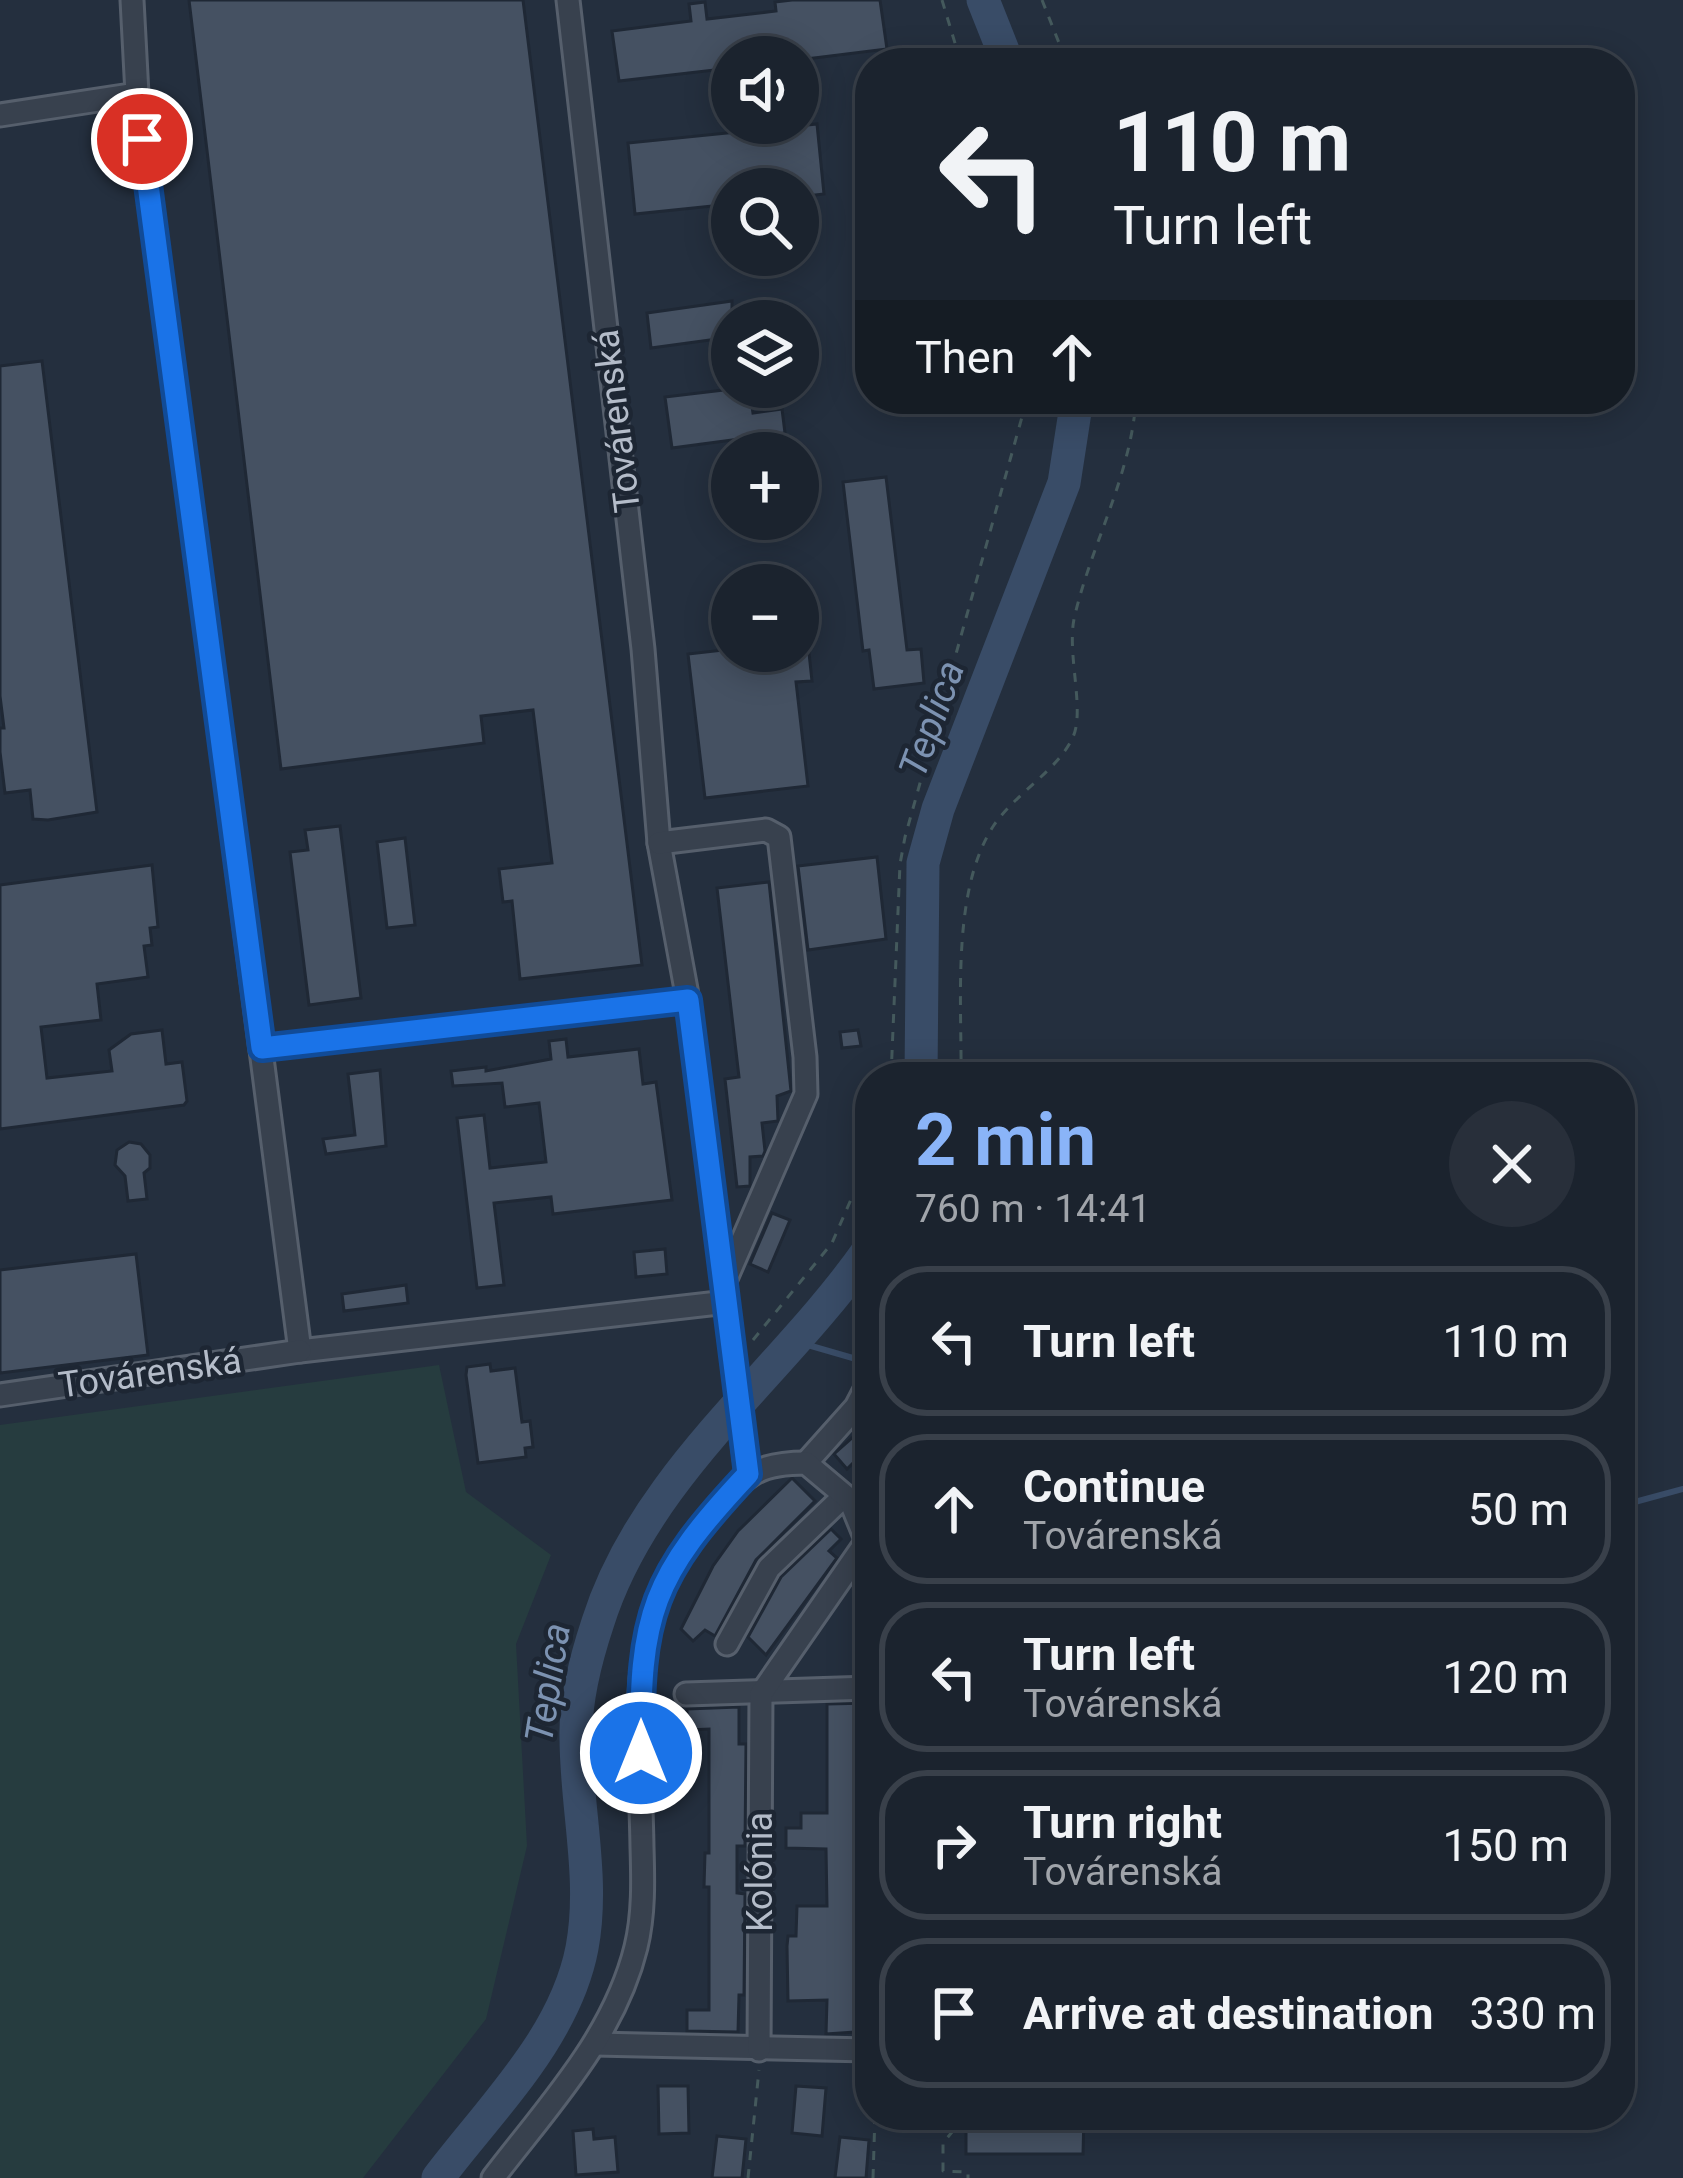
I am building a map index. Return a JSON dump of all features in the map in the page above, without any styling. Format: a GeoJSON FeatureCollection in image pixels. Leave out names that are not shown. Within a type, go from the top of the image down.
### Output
{"type":"FeatureCollection","features":[{"type":"Feature","properties":{"kind":"street"},"geometry":{"type":"LineString","coordinates":[[132,0],[136,94],[299,1351]]}},
{"type":"Feature","properties":{"kind":"street","name":"Továrenská"},"geometry":{"type":"LineString","coordinates":[[568,0],[644,650],[659,843],[688,1000],[748,1474]]}},
{"type":"Feature","properties":{"kind":"street"},"geometry":{"type":"LineString","coordinates":[[0,115],[136,94]]}},
{"type":"Feature","properties":{"kind":"street"},"geometry":{"type":"LineString","coordinates":[[659,843],[766,830],[779,837],[806,1094],[726,1292]]}},
{"type":"Feature","properties":{"kind":"street"},"geometry":{"type":"LineString","coordinates":[[262,1048],[688,1000]]}},
{"type":"Feature","properties":{"kind":"street","name":"Továrenská"},"geometry":{"type":"LineString","coordinates":[[0,1395],[726,1292]]}},
{"type":"Feature","properties":{"kind":"street"},"geometry":{"type":"LineString","coordinates":[[806,1463],[855,1408]]}},
{"type":"Feature","properties":{"kind":"street"},"geometry":{"type":"LineString","coordinates":[[493,2178],[595,2044],[627,1979],[638,1942],[643,1893],[641,1671],[649,1621],[663,1582],[685,1545],[748,1474],[762,1467],[806,1463],[855,1496],[769,1568],[727,1644]]}},
{"type":"Feature","properties":{"kind":"street"},"geometry":{"type":"LineString","coordinates":[[761,1694],[855,1557]]}},
{"type":"Feature","properties":{"kind":"street"},"geometry":{"type":"LineString","coordinates":[[686,1694],[855,1689]]}},
{"type":"Feature","properties":{"kind":"street","name":"Kolónia"},"geometry":{"type":"LineString","coordinates":[[759,2050],[761,1694]]}},
{"type":"Feature","properties":{"kind":"street"},"geometry":{"type":"LineString","coordinates":[[595,2044],[855,2050]]}},
{"type":"Feature","properties":{"kind":"path"},"geometry":{"type":"LineString","coordinates":[[942,0],[957,48]]}},
{"type":"Feature","properties":{"kind":"path"},"geometry":{"type":"LineString","coordinates":[[1042,0],[1061,48]]}},
{"type":"Feature","properties":{"kind":"path"},"geometry":{"type":"LineString","coordinates":[[892,1062],[904,837],[1023,414]]}},
{"type":"Feature","properties":{"kind":"path"},"geometry":{"type":"LineString","coordinates":[[961,1062],[963,941],[972,887],[989,833],[1014,799],[1065,751],[1077,726],[1071,657],[1075,618],[1116,496],[1133,414]]}},
{"type":"Feature","properties":{"kind":"path"},"geometry":{"type":"LineString","coordinates":[[734,1371],[832,1243],[855,1190]]}},
{"type":"Feature","properties":{"kind":"path"},"geometry":{"type":"LineString","coordinates":[[748,2178],[759,2050]]}},
{"type":"Feature","properties":{"kind":"path"},"geometry":{"type":"LineString","coordinates":[[873,2178],[874,2130]]}},
{"type":"Feature","properties":{"kind":"path"},"geometry":{"type":"LineString","coordinates":[[938,2178],[943,2171],[943,2143],[954,2130]]}},
{"type":"Feature","properties":{"kind":"path"},"geometry":{"type":"LineString","coordinates":[[943,2171],[968,2172],[968,2178]]}},
{"type":"Feature","properties":{"kind":"green space"},"geometry":{"type":"Polygon","coordinates":[[[439,1365],[466,1492],[551,1555],[516,1644],[527,1846],[486,2019],[363,2178],[0,2178],[0,1425],[439,1365]]]}},
{"type":"Feature","properties":{"kind":"building"},"geometry":{"type":"Polygon","coordinates":[[[189,0],[523,0],[642,965],[520,979],[512,901],[503,902],[499,869],[552,863],[533,710],[481,716],[484,743],[281,769],[189,0]]]}},
{"type":"Feature","properties":{"kind":"building"},"geometry":{"type":"Polygon","coordinates":[[[792,0],[880,0],[887,48],[855,48],[855,53],[819,57],[819,36],[711,36],[711,70],[619,81],[612,31],[691,21],[689,4],[705,2],[707,19],[776,11],[775,2],[792,0]]]}},
{"type":"Feature","properties":{"kind":"building"},"geometry":{"type":"Polygon","coordinates":[[[711,135],[711,144],[819,144],[824,194],[819,195],[819,168],[711,168],[711,206],[635,214],[628,143],[711,135]]]}},
{"type":"Feature","properties":{"kind":"building"},"geometry":{"type":"Polygon","coordinates":[[[711,304],[711,340],[651,348],[647,313],[711,304]]]}},
{"type":"Feature","properties":{"kind":"building"},"geometry":{"type":"Polygon","coordinates":[[[42,361],[97,812],[48,820],[33,819],[30,790],[5,793],[0,752],[0,728],[4,728],[0,696],[0,366],[42,361]]]}},
{"type":"Feature","properties":{"kind":"building"},"geometry":{"type":"Polygon","coordinates":[[[711,392],[711,408],[752,408],[753,413],[782,409],[785,432],[711,432],[711,443],[672,448],[665,397],[711,392]]]}},
{"type":"Feature","properties":{"kind":"building"},"geometry":{"type":"Polygon","coordinates":[[[886,477],[907,650],[921,649],[924,683],[874,689],[869,650],[863,651],[843,482],[886,477]]]}},
{"type":"Feature","properties":{"kind":"building"},"geometry":{"type":"Polygon","coordinates":[[[711,651],[711,672],[811,672],[812,681],[796,682],[808,786],[705,798],[688,654],[711,651]]]}},
{"type":"Feature","properties":{"kind":"building"},"geometry":{"type":"Polygon","coordinates":[[[340,826],[361,998],[309,1005],[290,852],[308,850],[305,830],[340,826]]]}},
{"type":"Feature","properties":{"kind":"building"},"geometry":{"type":"Polygon","coordinates":[[[405,838],[415,925],[387,928],[377,842],[405,838]]]}},
{"type":"Feature","properties":{"kind":"building"},"geometry":{"type":"Polygon","coordinates":[[[877,857],[886,939],[808,950],[798,866],[877,857]]]}},
{"type":"Feature","properties":{"kind":"building"},"geometry":{"type":"Polygon","coordinates":[[[152,865],[158,927],[150,928],[152,945],[144,946],[148,977],[97,984],[101,1020],[41,1027],[47,1078],[112,1071],[109,1050],[131,1034],[162,1030],[166,1064],[182,1062],[187,1101],[0,1129],[0,885],[152,865]]]}},
{"type":"Feature","properties":{"kind":"building"},"geometry":{"type":"Polygon","coordinates":[[[769,882],[791,1091],[777,1096],[778,1121],[762,1123],[765,1151],[763,1156],[750,1157],[750,1186],[737,1187],[725,1079],[739,1077],[717,888],[769,882]]]}},
{"type":"Feature","properties":{"kind":"building"},"geometry":{"type":"Polygon","coordinates":[[[858,1030],[861,1046],[842,1048],[840,1032],[858,1030]]]}},
{"type":"Feature","properties":{"kind":"building"},"geometry":{"type":"Polygon","coordinates":[[[566,1039],[568,1057],[639,1049],[643,1084],[656,1082],[672,1200],[553,1214],[551,1197],[494,1203],[504,1285],[477,1288],[457,1118],[484,1115],[490,1168],[546,1162],[539,1103],[505,1107],[502,1083],[453,1086],[451,1071],[486,1067],[486,1071],[551,1059],[549,1041],[566,1039]]]}},
{"type":"Feature","properties":{"kind":"building"},"geometry":{"type":"Polygon","coordinates":[[[380,1070],[386,1146],[326,1154],[323,1139],[355,1135],[348,1074],[380,1070]]]}},
{"type":"Feature","properties":{"kind":"building"},"geometry":{"type":"Polygon","coordinates":[[[129,1142],[141,1144],[150,1155],[150,1168],[144,1173],[147,1199],[128,1201],[125,1176],[115,1165],[117,1150],[129,1142]]]}},
{"type":"Feature","properties":{"kind":"building"},"geometry":{"type":"Polygon","coordinates":[[[772,1213],[790,1220],[768,1272],[750,1264],[772,1213]]]}},
{"type":"Feature","properties":{"kind":"building"},"geometry":{"type":"Polygon","coordinates":[[[665,1249],[667,1274],[636,1277],[634,1252],[665,1249]]]}},
{"type":"Feature","properties":{"kind":"building"},"geometry":{"type":"Polygon","coordinates":[[[136,1254],[148,1355],[0,1373],[0,1270],[136,1254]]]}},
{"type":"Feature","properties":{"kind":"building"},"geometry":{"type":"Polygon","coordinates":[[[406,1285],[408,1303],[344,1311],[342,1294],[406,1285]]]}},
{"type":"Feature","properties":{"kind":"building"},"geometry":{"type":"Polygon","coordinates":[[[490,1364],[491,1371],[515,1368],[522,1422],[530,1421],[533,1447],[525,1448],[526,1457],[478,1463],[466,1375],[467,1367],[490,1364]]]}},
{"type":"Feature","properties":{"kind":"building"},"geometry":{"type":"Polygon","coordinates":[[[855,1435],[855,1461],[847,1469],[834,1454],[855,1435]]]}},
{"type":"Feature","properties":{"kind":"building"},"geometry":{"type":"Polygon","coordinates":[[[792,1478],[815,1501],[756,1560],[715,1636],[705,1630],[693,1641],[681,1629],[713,1566],[738,1531],[792,1478]]]}},
{"type":"Feature","properties":{"kind":"building"},"geometry":{"type":"Polygon","coordinates":[[[831,1529],[841,1539],[829,1551],[837,1558],[766,1655],[748,1637],[781,1577],[831,1529]]]}},
{"type":"Feature","properties":{"kind":"building"},"geometry":{"type":"Polygon","coordinates":[[[855,1703],[855,2032],[826,2034],[827,2000],[788,2001],[787,1946],[788,1936],[796,1936],[797,1906],[827,1906],[826,1849],[786,1848],[786,1828],[801,1828],[801,1813],[827,1813],[827,1704],[855,1703]]]}},
{"type":"Feature","properties":{"kind":"building"},"geometry":{"type":"Polygon","coordinates":[[[739,1707],[739,1744],[746,1744],[745,1846],[737,1846],[737,1893],[745,1894],[744,1995],[739,1995],[738,2032],[687,2031],[687,2010],[709,2010],[709,1887],[704,1887],[705,1853],[709,1853],[709,1729],[687,1730],[687,1709],[739,1707]]]}},
{"type":"Feature","properties":{"kind":"building"},"geometry":{"type":"Polygon","coordinates":[[[658,2086],[688,2086],[689,2133],[659,2134],[658,2086]]]}},
{"type":"Feature","properties":{"kind":"building"},"geometry":{"type":"Polygon","coordinates":[[[796,2086],[826,2088],[822,2136],[792,2133],[796,2086]]]}},
{"type":"Feature","properties":{"kind":"building"},"geometry":{"type":"Polygon","coordinates":[[[593,2129],[594,2139],[615,2137],[618,2172],[576,2175],[573,2131],[593,2129]]]}},
{"type":"Feature","properties":{"kind":"building"},"geometry":{"type":"Polygon","coordinates":[[[966,2130],[1084,2130],[1083,2154],[966,2154],[966,2130]]]}},
{"type":"Feature","properties":{"kind":"building"},"geometry":{"type":"Polygon","coordinates":[[[717,2136],[746,2139],[742,2178],[712,2178],[717,2136]]]}},
{"type":"Feature","properties":{"kind":"building"},"geometry":{"type":"Polygon","coordinates":[[[840,2137],[869,2140],[866,2178],[835,2178],[840,2137]]]}},
{"type":"Feature","properties":{"kind":"waterway","name":"Teplica"},"geometry":{"type":"LineString","coordinates":[[983,0],[1002,48]]}},
{"type":"Feature","properties":{"kind":"waterway","name":"Teplica"},"geometry":{"type":"LineString","coordinates":[[921,1062],[923,863],[938,809],[1064,483],[1075,414]]}},
{"type":"Feature","properties":{"kind":"waterway","name":"Teplica"},"geometry":{"type":"LineString","coordinates":[[438,2178],[524,2070],[573,1981],[587,1896],[577,1709],[594,1636],[620,1568],[682,1471],[855,1268]]}},
{"type":"Feature","properties":{"kind":"waterway"},"geometry":{"type":"LineString","coordinates":[[794,1341],[855,1359]]}},
{"type":"Feature","properties":{"kind":"waterway"},"geometry":{"type":"LineString","coordinates":[[1635,1502],[1683,1489]]}},
{"type":"Feature","properties":{"kind":"route"},"geometry":{"type":"LineString","coordinates":[[142,139],[262,1048],[688,1000],[748,1474],[685,1545],[655,1602],[641,1671],[641,1753]]}}]}
